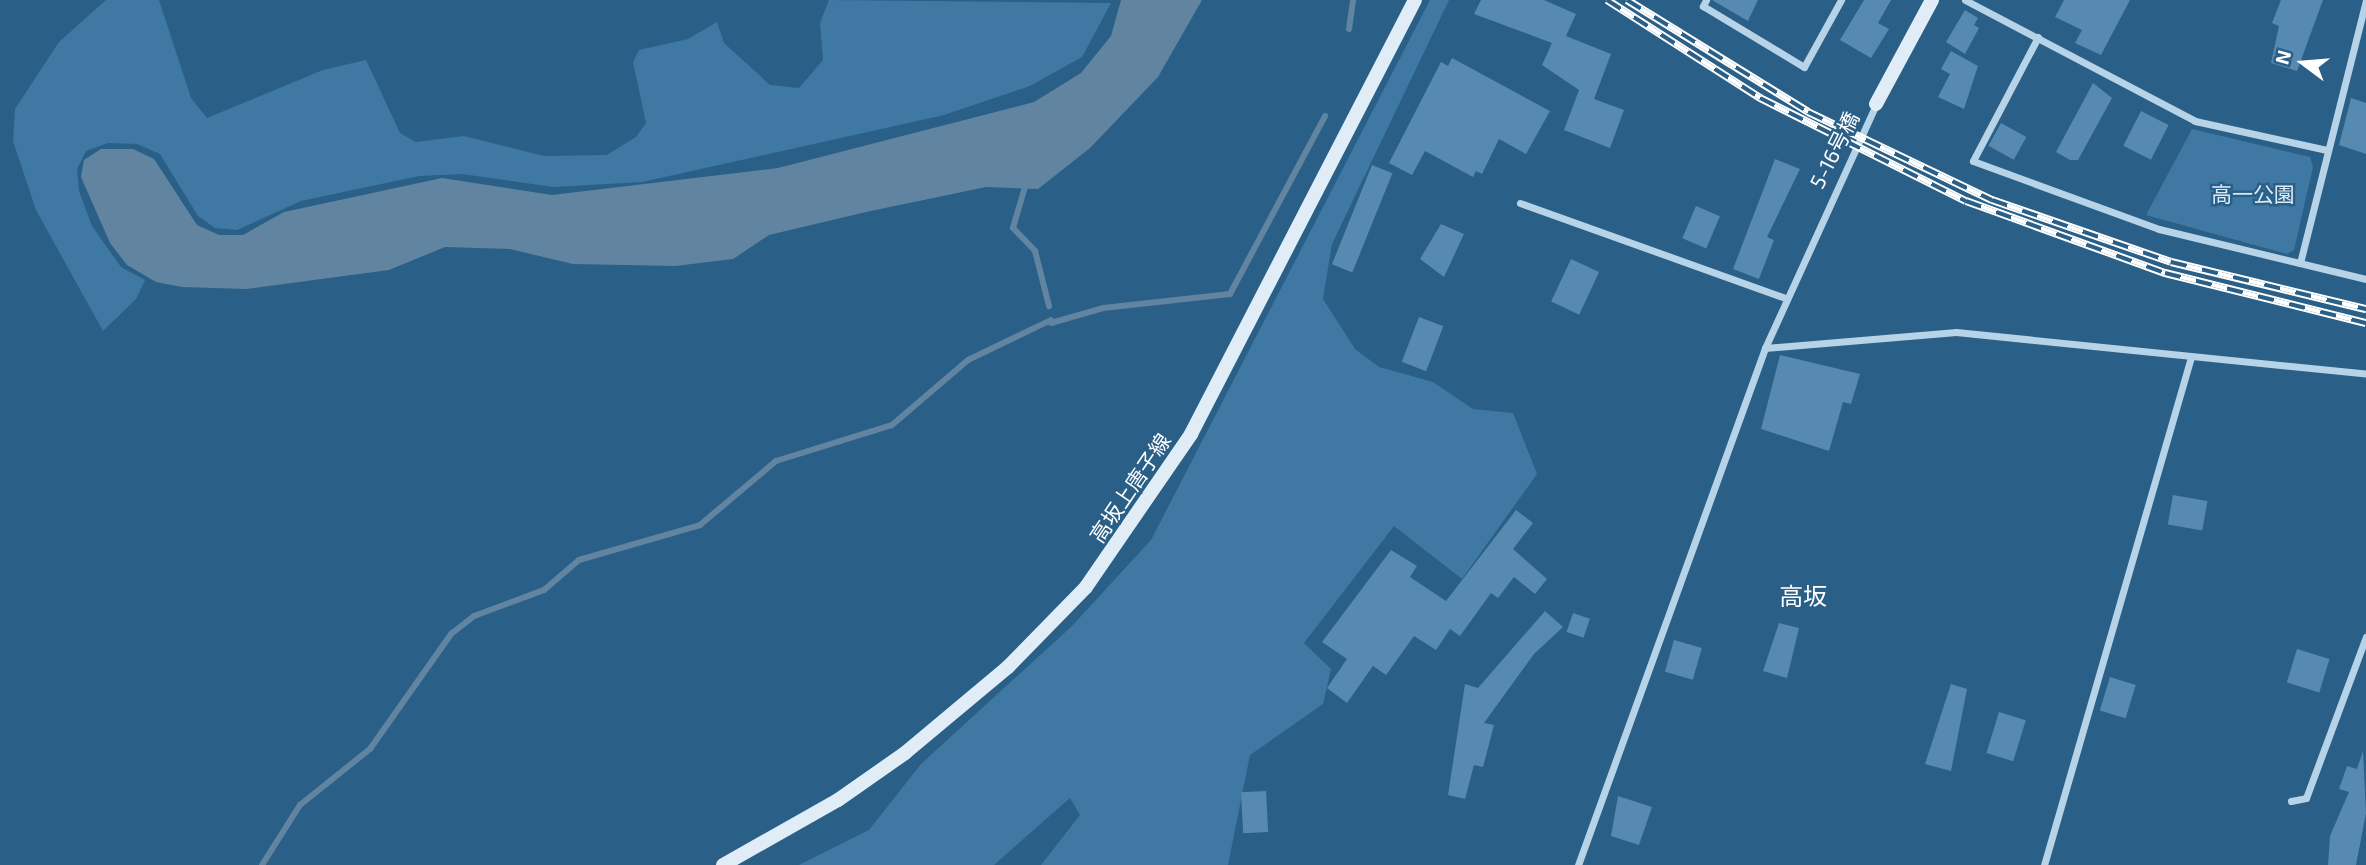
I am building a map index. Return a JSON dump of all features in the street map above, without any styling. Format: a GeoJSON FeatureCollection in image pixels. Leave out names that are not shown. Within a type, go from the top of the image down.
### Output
{"type":"FeatureCollection","features":[{"type":"Feature","properties":{"kind":"main road","name":"高坂上唐子線"},"geometry":{"type":"LineString","coordinates":[[723,865],[838,800],[905,752],[1008,667],[1086,587],[1191,434],[1415,0]]}},
{"type":"Feature","properties":{"kind":"main road"},"geometry":{"type":"LineString","coordinates":[[1876,104],[1932,0]]}},
{"type":"Feature","properties":{"kind":"street"},"geometry":{"type":"LineString","coordinates":[[1706,0],[1703,6],[1804,67],[1841,0]]}},
{"type":"Feature","properties":{"kind":"street"},"geometry":{"type":"LineString","coordinates":[[1965,0],[2194,121],[2327,150]]}},
{"type":"Feature","properties":{"kind":"street"},"geometry":{"type":"LineString","coordinates":[[2300,263],[2365,0]]}},
{"type":"Feature","properties":{"kind":"street"},"geometry":{"type":"LineString","coordinates":[[2038,37],[1973,161],[2075,204],[2366,279]]}},
{"type":"Feature","properties":{"kind":"street","name":"5-16号橋"},"geometry":{"type":"LineString","coordinates":[[1578,865],[1765,348],[1822,212],[1876,104]]}},
{"type":"Feature","properties":{"kind":"street"},"geometry":{"type":"LineString","coordinates":[[1520,203],[1786,298]]}},
{"type":"Feature","properties":{"kind":"street"},"geometry":{"type":"LineString","coordinates":[[1765,348],[1956,332],[2366,374]]}},
{"type":"Feature","properties":{"kind":"street"},"geometry":{"type":"LineString","coordinates":[[2044,865],[2191,357]]}},
{"type":"Feature","properties":{"kind":"street"},"geometry":{"type":"LineString","coordinates":[[2291,801],[2306,798],[2366,637]]}},
{"type":"Feature","properties":{"kind":"green space"},"geometry":{"type":"Polygon","coordinates":[[[106,0],[159,0],[191,98],[207,118],[323,70],[366,60],[400,133],[416,142],[464,136],[544,156],[607,155],[636,137],[646,123],[633,62],[639,50],[688,39],[717,22],[724,43],[770,85],[799,88],[823,60],[820,23],[829,0],[1111,3],[1082,57],[1030,86],[944,115],[642,182],[553,187],[462,174],[419,176],[301,201],[237,230],[215,228],[198,216],[160,154],[137,144],[108,143],[86,151],[77,169],[79,191],[92,226],[121,267],[145,280],[136,299],[103,331],[36,210],[13,141],[15,109],[59,42],[106,0]]]}},
{"type":"Feature","properties":{"kind":"green space"},"geometry":{"type":"Polygon","coordinates":[[[1430,0],[1449,0],[1332,244],[1323,299],[1355,349],[1379,367],[1433,382],[1473,409],[1513,413],[1537,474],[1462,579],[1394,526],[1304,643],[1331,669],[1323,704],[1250,755],[1228,865],[1041,865],[1080,815],[1070,798],[994,865],[799,865],[869,830],[921,764],[1072,626],[1151,540],[1430,0]]]}},
{"type":"Feature","properties":{"kind":"green space","name":"高一公園"},"geometry":{"type":"Polygon","coordinates":[[[2192,129],[2310,157],[2313,167],[2294,250],[2287,254],[2146,215],[2192,129]]]}},
{"type":"Feature","properties":{"kind":"shaded area"},"geometry":{"type":"Polygon","coordinates":[[[1121,0],[1202,0],[1158,77],[1090,148],[1038,189],[986,187],[866,212],[769,235],[733,259],[675,266],[573,264],[510,249],[445,247],[389,270],[246,289],[182,287],[156,282],[127,265],[110,243],[81,177],[84,160],[101,149],[133,149],[154,159],[197,225],[219,235],[243,235],[284,212],[442,178],[552,195],[778,168],[1034,102],[1081,73],[1111,36],[1121,0]]]}},
{"type":"Feature","properties":{"kind":"building"},"geometry":{"type":"Polygon","coordinates":[[[1481,0],[1544,0],[1576,14],[1566,36],[1611,54],[1594,99],[1624,110],[1610,148],[1564,130],[1579,90],[1542,65],[1552,43],[1474,14],[1481,0]]]}},
{"type":"Feature","properties":{"kind":"building"},"geometry":{"type":"Polygon","coordinates":[[[1712,0],[1758,0],[1748,21],[1712,0]]]}},
{"type":"Feature","properties":{"kind":"building"},"geometry":{"type":"Polygon","coordinates":[[[1864,0],[1891,0],[1878,23],[1889,29],[1871,58],[1840,40],[1864,0]]]}},
{"type":"Feature","properties":{"kind":"building"},"geometry":{"type":"Polygon","coordinates":[[[2064,0],[2130,0],[2101,55],[2075,43],[2082,30],[2055,17],[2064,0]]]}},
{"type":"Feature","properties":{"kind":"building"},"geometry":{"type":"Polygon","coordinates":[[[2281,0],[2323,0],[2297,71],[2271,63],[2279,26],[2272,23],[2281,0]]]}},
{"type":"Feature","properties":{"kind":"building"},"geometry":{"type":"Polygon","coordinates":[[[1965,10],[1978,18],[1974,25],[1979,28],[1965,54],[1946,42],[1965,10]]]}},
{"type":"Feature","properties":{"kind":"building"},"geometry":{"type":"Polygon","coordinates":[[[1951,51],[1978,66],[1964,109],[1938,97],[1950,74],[1941,69],[1951,51]]]}},
{"type":"Feature","properties":{"kind":"building"},"geometry":{"type":"Polygon","coordinates":[[[1452,58],[1550,111],[1526,154],[1499,139],[1482,174],[1476,171],[1473,177],[1425,151],[1412,175],[1389,163],[1441,62],[1448,66],[1452,58]]]}},
{"type":"Feature","properties":{"kind":"building"},"geometry":{"type":"Polygon","coordinates":[[[2093,83],[2112,98],[2078,160],[2070,160],[2056,152],[2093,83]]]}},
{"type":"Feature","properties":{"kind":"building"},"geometry":{"type":"Polygon","coordinates":[[[2351,98],[2366,103],[2366,154],[2339,145],[2351,98]]]}},
{"type":"Feature","properties":{"kind":"building"},"geometry":{"type":"Polygon","coordinates":[[[2141,111],[2169,125],[2151,160],[2123,146],[2141,111]]]}},
{"type":"Feature","properties":{"kind":"building"},"geometry":{"type":"Polygon","coordinates":[[[2001,123],[2026,137],[2014,160],[1988,146],[2001,123]]]}},
{"type":"Feature","properties":{"kind":"building"},"geometry":{"type":"Polygon","coordinates":[[[1775,159],[1800,169],[1767,237],[1774,240],[1759,279],[1733,269],[1775,159]]]}},
{"type":"Feature","properties":{"kind":"building"},"geometry":{"type":"Polygon","coordinates":[[[1372,165],[1392,173],[1352,272],[1332,264],[1372,165]]]}},
{"type":"Feature","properties":{"kind":"building"},"geometry":{"type":"Polygon","coordinates":[[[1696,206],[1720,216],[1706,248],[1682,238],[1696,206]]]}},
{"type":"Feature","properties":{"kind":"building"},"geometry":{"type":"Polygon","coordinates":[[[1441,224],[1464,234],[1444,277],[1420,259],[1441,224]]]}},
{"type":"Feature","properties":{"kind":"building"},"geometry":{"type":"Polygon","coordinates":[[[1571,259],[1599,272],[1579,315],[1551,302],[1571,259]]]}},
{"type":"Feature","properties":{"kind":"building"},"geometry":{"type":"Polygon","coordinates":[[[1419,317],[1443,326],[1426,371],[1402,362],[1419,317]]]}},
{"type":"Feature","properties":{"kind":"building"},"geometry":{"type":"Polygon","coordinates":[[[1780,355],[1860,374],[1851,404],[1843,402],[1829,451],[1761,429],[1780,355]]]}},
{"type":"Feature","properties":{"kind":"building"},"geometry":{"type":"Polygon","coordinates":[[[2173,495],[2207,501],[2202,531],[2168,525],[2173,495]]]}},
{"type":"Feature","properties":{"kind":"building"},"geometry":{"type":"Polygon","coordinates":[[[1516,510],[1533,523],[1513,549],[1547,579],[1535,594],[1514,577],[1498,598],[1491,593],[1460,636],[1450,629],[1436,650],[1414,636],[1386,675],[1373,666],[1347,703],[1327,688],[1347,659],[1322,642],[1391,550],[1417,566],[1410,577],[1446,601],[1516,510]]]}},
{"type":"Feature","properties":{"kind":"building"},"geometry":{"type":"Polygon","coordinates":[[[1545,611],[1563,627],[1534,654],[1484,723],[1494,725],[1483,767],[1474,765],[1465,799],[1448,795],[1465,684],[1478,688],[1545,611]]]}},
{"type":"Feature","properties":{"kind":"building"},"geometry":{"type":"Polygon","coordinates":[[[1573,613],[1590,619],[1584,638],[1566,632],[1573,613]]]}},
{"type":"Feature","properties":{"kind":"building"},"geometry":{"type":"Polygon","coordinates":[[[1779,623],[1799,628],[1787,678],[1763,671],[1779,623]]]}},
{"type":"Feature","properties":{"kind":"building"},"geometry":{"type":"Polygon","coordinates":[[[1674,640],[1702,648],[1693,680],[1665,672],[1674,640]]]}},
{"type":"Feature","properties":{"kind":"building"},"geometry":{"type":"Polygon","coordinates":[[[2297,649],[2330,659],[2319,692],[2287,682],[2297,649]]]}},
{"type":"Feature","properties":{"kind":"building"},"geometry":{"type":"Polygon","coordinates":[[[2110,677],[2136,685],[2126,718],[2100,710],[2110,677]]]}},
{"type":"Feature","properties":{"kind":"building"},"geometry":{"type":"Polygon","coordinates":[[[1951,684],[1967,689],[1951,771],[1925,764],[1951,684]]]}},
{"type":"Feature","properties":{"kind":"building"},"geometry":{"type":"Polygon","coordinates":[[[1999,712],[2026,720],[2013,761],[1986,753],[1999,712]]]}},
{"type":"Feature","properties":{"kind":"building"},"geometry":{"type":"Polygon","coordinates":[[[2363,751],[2366,813],[2356,865],[2328,865],[2330,836],[2349,792],[2339,789],[2347,766],[2357,769],[2363,751]]]}},
{"type":"Feature","properties":{"kind":"building"},"geometry":{"type":"Polygon","coordinates":[[[1266,791],[1268,832],[1243,833],[1241,792],[1266,791]]]}},
{"type":"Feature","properties":{"kind":"building"},"geometry":{"type":"Polygon","coordinates":[[[1618,796],[1652,807],[1639,845],[1611,836],[1618,796]]]}},
{"type":"Feature","properties":{"kind":"waterway"},"geometry":{"type":"LineString","coordinates":[[1349,29],[1353,0]]}},
{"type":"Feature","properties":{"kind":"waterway"},"geometry":{"type":"LineString","coordinates":[[1051,323],[1103,308],[1230,294],[1325,116]]}},
{"type":"Feature","properties":{"kind":"waterway"},"geometry":{"type":"LineString","coordinates":[[1027,180],[1013,228],[1035,251],[1049,306]]}},
{"type":"Feature","properties":{"kind":"waterway"},"geometry":{"type":"LineString","coordinates":[[262,865],[300,805],[370,749],[451,634],[474,616],[544,590],[579,560],[700,525],[776,461],[892,425],[968,360],[1051,320]]}},
{"type":"Feature","properties":{"kind":"railway"},"geometry":{"type":"LineString","coordinates":[[1607,0],[1760,98],[1966,201],[2165,273],[2366,323]]}},
{"type":"Feature","properties":{"kind":"railway"},"geometry":{"type":"LineString","coordinates":[[1627,0],[1808,112],[1992,200],[2171,262],[2366,309]]}},
{"type":"Feature","properties":{"kind":"district","name":"高坂"},"geometry":{"type":"Point","coordinates":[1803,596]}}]}
